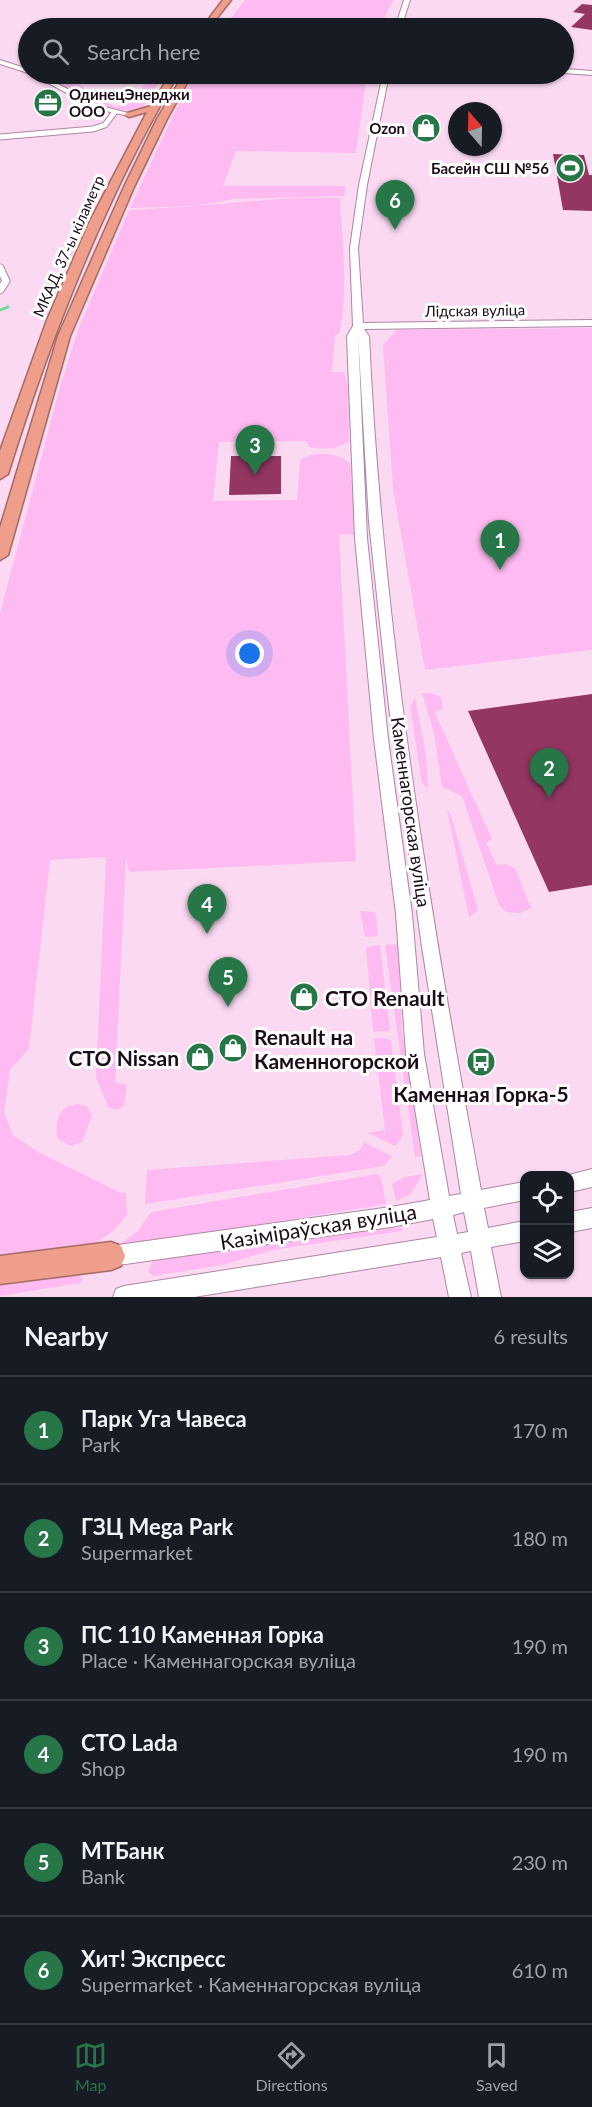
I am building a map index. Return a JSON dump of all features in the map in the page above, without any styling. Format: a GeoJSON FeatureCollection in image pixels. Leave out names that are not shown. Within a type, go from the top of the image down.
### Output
{"type":"FeatureCollection","features":[{"type":"Feature","properties":{"kind":"highway"},"geometry":{"type":"LineString","coordinates":[[212,18],[227,0]]}},
{"type":"Feature","properties":{"kind":"highway"},"geometry":{"type":"LineString","coordinates":[[223,18],[237,0]]}},
{"type":"Feature","properties":{"kind":"highway","name":"МКАД, 37-ы кіламетр"},"geometry":{"type":"LineString","coordinates":[[0,474],[46,335],[62,297],[112,186],[153,108],[169,84]]}},
{"type":"Feature","properties":{"kind":"highway","name":"МКАД, 37-ы кіламетр"},"geometry":{"type":"LineString","coordinates":[[0,555],[32,441],[68,327],[132,181],[162,119],[182,84]]}},
{"type":"Feature","properties":{"kind":"highway"},"geometry":{"type":"LineString","coordinates":[[129,114],[153,108]]}},
{"type":"Feature","properties":{"kind":"highway"},"geometry":{"type":"LineString","coordinates":[[129,114],[147,119]]}},
{"type":"Feature","properties":{"kind":"highway"},"geometry":{"type":"LineString","coordinates":[[0,1270],[111,1256]]}},
{"type":"Feature","properties":{"kind":"main road"},"geometry":{"type":"LineString","coordinates":[[401,18],[407,0]]}},
{"type":"Feature","properties":{"kind":"main road"},"geometry":{"type":"LineString","coordinates":[[0,62],[18,68]]}},
{"type":"Feature","properties":{"kind":"main road"},"geometry":{"type":"LineString","coordinates":[[574,70],[592,71]]}},
{"type":"Feature","properties":{"kind":"main road"},"geometry":{"type":"LineString","coordinates":[[53,84],[99,108],[129,114]]}},
{"type":"Feature","properties":{"kind":"main road","name":"Каменнагорская вуліца"},"geometry":{"type":"LineString","coordinates":[[384,84],[363,185],[354,248],[358,326],[364,336],[371,477],[397,718],[422,893],[490,1297]]}},
{"type":"Feature","properties":{"kind":"main road","name":"Лідская вуліца"},"geometry":{"type":"LineString","coordinates":[[358,326],[592,323]]}},
{"type":"Feature","properties":{"kind":"main road","name":"Каменнагорская вуліца"},"geometry":{"type":"LineString","coordinates":[[358,326],[352,336],[361,535],[381,739],[406,926],[415,1054],[441,1206],[460,1297]]}},
{"type":"Feature","properties":{"kind":"main road"},"geometry":{"type":"LineString","coordinates":[[574,1182],[592,1178]]}},
{"type":"Feature","properties":{"kind":"main road","name":"Казіміраўская вуліца"},"geometry":{"type":"LineString","coordinates":[[111,1256],[391,1217],[473,1199],[520,1192]]}},
{"type":"Feature","properties":{"kind":"main road"},"geometry":{"type":"LineString","coordinates":[[574,1221],[592,1218]]}},
{"type":"Feature","properties":{"kind":"main road"},"geometry":{"type":"LineString","coordinates":[[124,1297],[520,1232]]}},
{"type":"Feature","properties":{"kind":"street"},"geometry":{"type":"LineString","coordinates":[[0,137],[99,128],[105,125],[114,112]]}},
{"type":"Feature","properties":{"kind":"street"},"geometry":{"type":"LineString","coordinates":[[0,268],[6,281],[2,289]]}},
{"type":"Feature","properties":{"kind":"shaded area"},"geometry":{"type":"Polygon","coordinates":[[[245,0],[393,0],[384,18],[231,18],[245,0]]]}},
{"type":"Feature","properties":{"kind":"shaded area"},"geometry":{"type":"Polygon","coordinates":[[[59,84],[75,84],[84,87],[83,93],[116,107],[132,103],[145,84],[158,84],[142,108],[130,111],[117,110],[90,100],[59,84]]]}},
{"type":"Feature","properties":{"kind":"shaded area"},"geometry":{"type":"Polygon","coordinates":[[[190,84],[366,84],[356,153],[236,151],[223,186],[346,186],[344,196],[234,199],[195,206],[130,208],[190,84]]]}},
{"type":"Feature","properties":{"kind":"shaded area"},"geometry":{"type":"Polygon","coordinates":[[[298,198],[340,198],[344,300],[339,334],[335,335],[332,372],[344,372],[348,386],[349,441],[340,446],[325,448],[309,447],[306,441],[219,442],[213,501],[297,500],[300,460],[312,455],[325,454],[345,459],[350,463],[355,535],[339,534],[356,861],[129,872],[126,859],[115,1083],[127,1084],[124,1106],[116,1110],[108,1107],[96,1077],[106,857],[50,860],[29,1049],[10,1070],[4,1112],[13,1135],[38,1152],[121,1193],[126,1192],[127,1215],[113,1231],[86,1250],[0,1263],[0,613],[60,387],[78,330],[129,210],[298,198]]]}},
{"type":"Feature","properties":{"kind":"shaded area"},"geometry":{"type":"Polygon","coordinates":[[[592,328],[592,650],[425,670],[393,489],[383,345],[397,330],[592,328]]]}},
{"type":"Feature","properties":{"kind":"shaded area"},"geometry":{"type":"Polygon","coordinates":[[[422,693],[431,693],[441,697],[443,708],[435,713],[492,839],[486,843],[497,865],[506,864],[515,868],[531,908],[520,913],[506,912],[499,905],[462,796],[442,787],[434,733],[422,693]]]}},
{"type":"Feature","properties":{"kind":"shaded area"},"geometry":{"type":"Polygon","coordinates":[[[415,698],[426,754],[428,789],[422,783],[410,706],[415,698]]]}},
{"type":"Feature","properties":{"kind":"shaded area"},"geometry":{"type":"Polygon","coordinates":[[[447,809],[478,910],[469,917],[447,809]]]}},
{"type":"Feature","properties":{"kind":"shaded area"},"geometry":{"type":"Polygon","coordinates":[[[360,911],[374,912],[378,936],[365,937],[360,911]]]}},
{"type":"Feature","properties":{"kind":"shaded area"},"geometry":{"type":"Polygon","coordinates":[[[398,944],[402,1030],[421,1156],[415,1157],[385,945],[398,944]]]}},
{"type":"Feature","properties":{"kind":"shaded area"},"geometry":{"type":"Polygon","coordinates":[[[380,945],[390,1031],[373,1032],[366,947],[380,945]]]}},
{"type":"Feature","properties":{"kind":"shaded area"},"geometry":{"type":"Polygon","coordinates":[[[385,1038],[391,1041],[403,1136],[395,1146],[368,1133],[385,1130],[374,1039],[385,1038]]]}},
{"type":"Feature","properties":{"kind":"shaded area"},"geometry":{"type":"Polygon","coordinates":[[[78,1104],[87,1106],[92,1116],[82,1142],[70,1146],[57,1138],[57,1120],[66,1107],[78,1104]]]}},
{"type":"Feature","properties":{"kind":"shaded area"},"geometry":{"type":"Polygon","coordinates":[[[364,1142],[392,1156],[384,1166],[145,1204],[147,1170],[350,1155],[360,1150],[364,1142]]]}},
{"type":"Feature","properties":{"kind":"shaded area"},"geometry":{"type":"Polygon","coordinates":[[[377,1174],[381,1177],[386,1204],[115,1248],[138,1231],[151,1212],[377,1174]]]}},
{"type":"Feature","properties":{"kind":"shaded area"},"geometry":{"type":"Polygon","coordinates":[[[423,1174],[410,1195],[396,1201],[392,1184],[404,1177],[423,1174]]]}},
{"type":"Feature","properties":{"kind":"shaded area"},"geometry":{"type":"Polygon","coordinates":[[[402,1228],[402,1231],[272,1250],[223,1265],[153,1276],[148,1271],[153,1261],[402,1228]]]}},
{"type":"Feature","properties":{"kind":"shaded area"},"geometry":{"type":"Polygon","coordinates":[[[79,1273],[83,1280],[80,1283],[0,1296],[0,1285],[79,1273]]]}},
{"type":"Feature","properties":{"kind":"building"},"geometry":{"type":"Polygon","coordinates":[[[582,4],[592,5],[592,30],[574,27],[574,24],[585,14],[573,12],[582,4]]]}},
{"type":"Feature","properties":{"kind":"building"},"geometry":{"type":"Polygon","coordinates":[[[553,154],[584,155],[589,175],[592,175],[592,211],[563,210],[553,154]]]}},
{"type":"Feature","properties":{"kind":"building"},"geometry":{"type":"Polygon","coordinates":[[[231,456],[281,456],[281,494],[229,495],[231,456]]]}},
{"type":"Feature","properties":{"kind":"building"},"geometry":{"type":"Polygon","coordinates":[[[592,694],[592,885],[549,892],[468,711],[592,694]]]}},
{"type":"Feature","properties":{"kind":"waterway"},"geometry":{"type":"LineString","coordinates":[[0,310],[8,307]]}},
{"type":"Feature","properties":{"kind":"place","name":"ОдинецЭнерджи ООО"},"geometry":{"type":"Point","coordinates":[48,103]}},
{"type":"Feature","properties":{"kind":"place","name":"Ozon"},"geometry":{"type":"Point","coordinates":[426,128]}},
{"type":"Feature","properties":{"kind":"place","name":"Басейн СШ №56"},"geometry":{"type":"Point","coordinates":[570,168]}},
{"type":"Feature","properties":{"kind":"place","name":"Хит! Экспресс"},"geometry":{"type":"Point","coordinates":[395,230]}},
{"type":"Feature","properties":{"kind":"place","name":"ПС 110 Каменная Горка"},"geometry":{"type":"Point","coordinates":[255,475]}},
{"type":"Feature","properties":{"kind":"place","name":"Парк Уга Чавеса"},"geometry":{"type":"Point","coordinates":[500,570]}},
{"type":"Feature","properties":{"kind":"place","name":"ГЗЦ Mega Park"},"geometry":{"type":"Point","coordinates":[549,798]}},
{"type":"Feature","properties":{"kind":"place","name":"СТО Lada"},"geometry":{"type":"Point","coordinates":[207,934]}},
{"type":"Feature","properties":{"kind":"place","name":"СТО Renault"},"geometry":{"type":"Point","coordinates":[304,997]}},
{"type":"Feature","properties":{"kind":"place","name":"МТБанк"},"geometry":{"type":"Point","coordinates":[228,1007]}},
{"type":"Feature","properties":{"kind":"place","name":"Renault на Каменногорской"},"geometry":{"type":"Point","coordinates":[233,1048]}},
{"type":"Feature","properties":{"kind":"place","name":"СТО Nissan"},"geometry":{"type":"Point","coordinates":[200,1057]}},
{"type":"Feature","properties":{"kind":"place","name":"Каменная Горка-5"},"geometry":{"type":"Point","coordinates":[481,1062]}}]}
